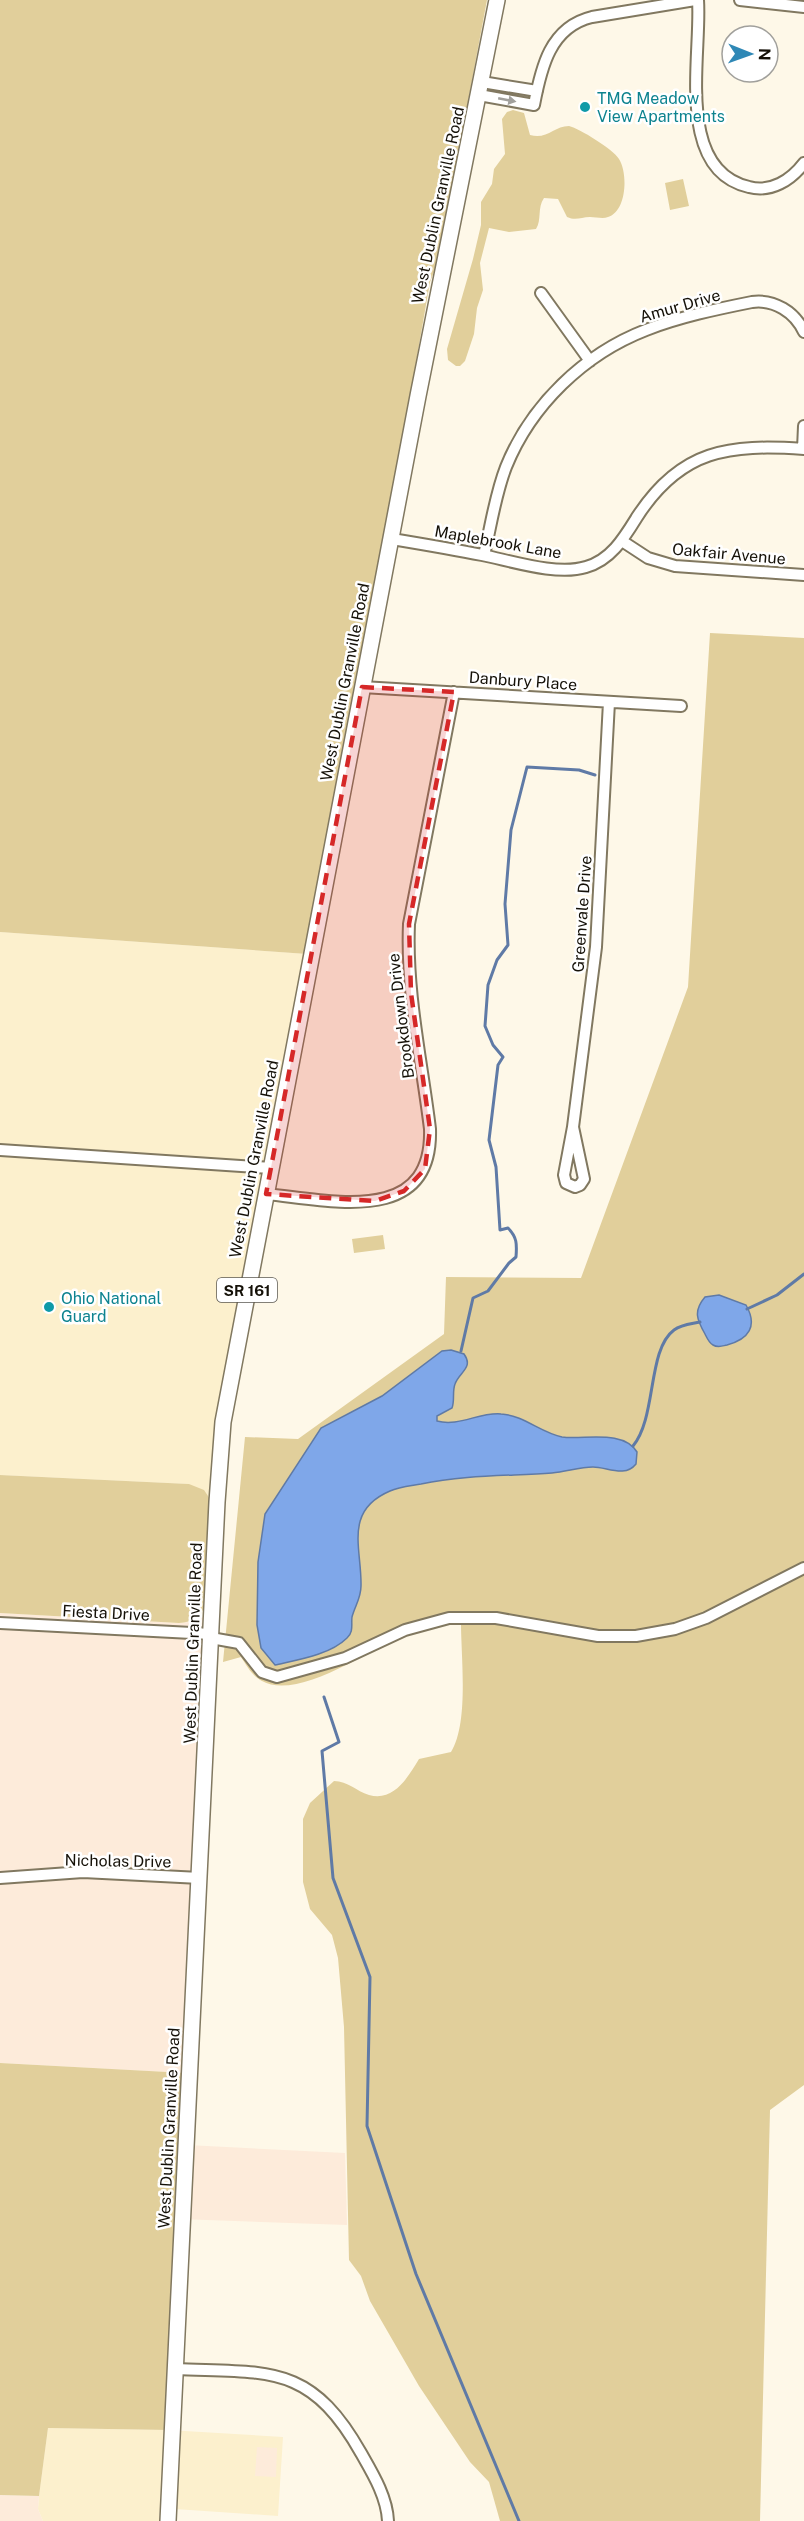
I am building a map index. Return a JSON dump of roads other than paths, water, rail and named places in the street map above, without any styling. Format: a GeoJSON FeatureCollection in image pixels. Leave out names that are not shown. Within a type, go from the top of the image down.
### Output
{"type":"FeatureCollection","features":[{"type":"Feature","properties":{"kind":"main road","name":"West Dublin Granville Road"},"geometry":{"type":"LineString","coordinates":[[168,2521],[223,1422],[444,264],[497,0]]}},
{"type":"Feature","properties":{"kind":"street"},"geometry":{"type":"LineString","coordinates":[[480,89],[534,105],[543,64],[550,49],[558,38],[578,22],[592,17],[696,0],[699,24],[695,93],[705,144],[713,164],[720,173],[734,182],[761,189],[785,181],[804,163]]}},
{"type":"Feature","properties":{"kind":"street"},"geometry":{"type":"LineString","coordinates":[[740,0],[804,7]]}},
{"type":"Feature","properties":{"kind":"street"},"geometry":{"type":"LineString","coordinates":[[480,89],[537,91]]}},
{"type":"Feature","properties":{"kind":"street"},"geometry":{"type":"LineString","coordinates":[[541,293],[590,361]]}},
{"type":"Feature","properties":{"kind":"street","name":"Amur Drive"},"geometry":{"type":"LineString","coordinates":[[484,555],[500,486],[516,444],[549,397],[590,361],[646,330],[758,301],[770,303],[793,315],[804,332]]}},
{"type":"Feature","properties":{"kind":"street"},"geometry":{"type":"LineString","coordinates":[[803,449],[804,426]]}},
{"type":"Feature","properties":{"kind":"street","name":"Maplebrook Lane"},"geometry":{"type":"LineString","coordinates":[[392,539],[548,568],[574,570],[598,562],[622,541],[657,490],[674,475],[696,461],[744,447],[803,449]]}},
{"type":"Feature","properties":{"kind":"street","name":"Oakfair Avenue"},"geometry":{"type":"LineString","coordinates":[[622,541],[648,558],[675,566],[804,575]]}},
{"type":"Feature","properties":{"kind":"street","name":"Danbury Place"},"geometry":{"type":"LineString","coordinates":[[363,687],[681,706]]}},
{"type":"Feature","properties":{"kind":"street","name":"Brookdown Drive"},"geometry":{"type":"LineString","coordinates":[[266,1194],[348,1202],[375,1201],[392,1198],[404,1191],[425,1169],[431,1151],[430,1130],[410,981],[409,924],[454,692]]}},
{"type":"Feature","properties":{"kind":"street","name":"Greenvale Drive"},"geometry":{"type":"LineString","coordinates":[[573,1126],[584,1179],[580,1185],[575,1187],[566,1183],[564,1175],[573,1126],[596,948],[609,702]]}},
{"type":"Feature","properties":{"kind":"street"},"geometry":{"type":"LineString","coordinates":[[0,1150],[271,1168]]}},
{"type":"Feature","properties":{"kind":"street","name":"Fiesta Drive"},"geometry":{"type":"LineString","coordinates":[[0,1623],[211,1636],[239,1643],[262,1672],[277,1677],[345,1658],[412,1627],[449,1618],[496,1618],[598,1636],[636,1636],[666,1631],[696,1622],[804,1568]]}},
{"type":"Feature","properties":{"kind":"street","name":"Nicholas Drive"},"geometry":{"type":"LineString","coordinates":[[0,1878],[82,1872],[200,1878]]}},
{"type":"Feature","properties":{"kind":"street"},"geometry":{"type":"LineString","coordinates":[[176,2369],[272,2375],[291,2380],[310,2390],[327,2404],[355,2442],[380,2490],[388,2521]]}},
{"type":"Feature","properties":{"kind":"water"},"geometry":{"type":"Polygon","coordinates":[[[719,1295],[746,1305],[750,1313],[751,1325],[749,1331],[741,1339],[718,1347],[708,1340],[700,1324],[698,1311],[705,1297],[719,1295]]]}},
{"type":"Feature","properties":{"kind":"water"},"geometry":{"type":"Polygon","coordinates":[[[451,1350],[464,1354],[467,1366],[455,1384],[452,1408],[437,1416],[437,1421],[461,1421],[493,1414],[509,1415],[562,1437],[602,1437],[622,1440],[637,1452],[636,1464],[632,1468],[621,1471],[593,1467],[552,1473],[437,1481],[390,1491],[375,1499],[360,1520],[358,1545],[361,1590],[352,1617],[349,1636],[323,1653],[275,1665],[261,1648],[257,1625],[258,1562],[265,1514],[321,1428],[382,1396],[442,1351],[451,1350]]]}},
{"type":"Feature","properties":{"kind":"waterway"},"geometry":{"type":"LineString","coordinates":[[461,1351],[473,1298],[488,1291],[516,1257],[513,1234],[508,1228],[500,1230],[496,1167],[489,1140],[498,1065],[503,1057],[493,1045],[485,1026],[488,985],[497,960],[508,945],[505,904],[511,830],[527,767],[579,770],[595,775]]}},
{"type":"Feature","properties":{"kind":"waterway"},"geometry":{"type":"LineString","coordinates":[[747,1309],[777,1295],[804,1274]]}},
{"type":"Feature","properties":{"kind":"waterway"},"geometry":{"type":"LineString","coordinates":[[633,1446],[641,1434],[646,1418],[655,1368],[665,1340],[677,1328],[700,1322]]}},
{"type":"Feature","properties":{"kind":"waterway"},"geometry":{"type":"LineString","coordinates":[[324,1697],[339,1742],[322,1751],[333,1878],[370,1977],[367,2126],[416,2274],[519,2521]]}},
{"type":"Feature","properties":{"kind":"place","name":"TMG Meadow View Apartments"},"geometry":{"type":"Point","coordinates":[585,107]}},
{"type":"Feature","properties":{"kind":"place","name":"Ohio National Guard"},"geometry":{"type":"Point","coordinates":[49,1307]}}]}
